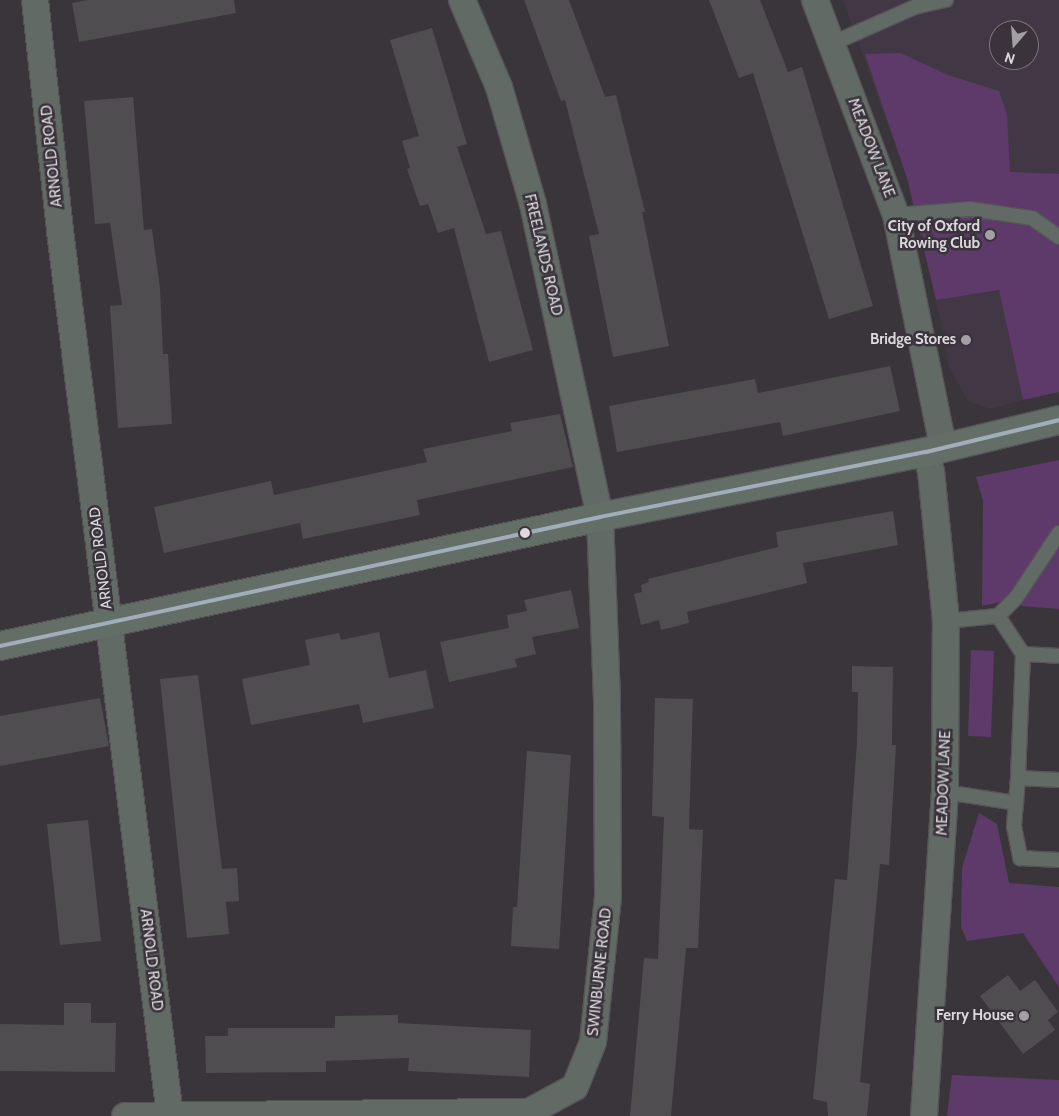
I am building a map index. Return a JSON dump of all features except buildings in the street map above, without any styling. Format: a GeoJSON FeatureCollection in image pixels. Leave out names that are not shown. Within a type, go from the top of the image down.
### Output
{"type":"FeatureCollection","features":[{"type":"Feature","properties":{"kind":"main road"},"geometry":{"type":"LineString","coordinates":[[0,646],[600,517],[934,450],[1059,420]]}},
{"type":"Feature","properties":{"kind":"street","name":"ARNOLD ROAD"},"geometry":{"type":"LineString","coordinates":[[36,0],[108,622],[170,1115]]}},
{"type":"Feature","properties":{"kind":"street","name":"FREELANDS ROAD"},"geometry":{"type":"LineString","coordinates":[[462,0],[499,87],[533,204],[600,517]]}},
{"type":"Feature","properties":{"kind":"street","name":"MEADOW LANE"},"geometry":{"type":"LineString","coordinates":[[815,0],[896,215],[934,450],[931,472],[946,621],[945,792],[924,1116]]}},
{"type":"Feature","properties":{"kind":"street","name":"SWINBURNE ROAD"},"geometry":{"type":"LineString","coordinates":[[125,1116],[529,1112],[575,1087],[593,1042],[608,896],[607,699],[600,517]]}},
{"type":"Feature","properties":{"kind":"lane"},"geometry":{"type":"LineString","coordinates":[[831,44],[915,7],[946,0]]}},
{"type":"Feature","properties":{"kind":"lane"},"geometry":{"type":"LineString","coordinates":[[896,215],[970,209],[1032,218],[1059,237]]}},
{"type":"Feature","properties":{"kind":"lane"},"geometry":{"type":"LineString","coordinates":[[946,621],[998,616],[1016,598],[1059,533]]}},
{"type":"Feature","properties":{"kind":"lane"},"geometry":{"type":"LineString","coordinates":[[998,616],[1023,654],[1014,826],[1020,858],[1059,860]]}},
{"type":"Feature","properties":{"kind":"lane"},"geometry":{"type":"LineString","coordinates":[[1023,654],[1059,656]]}},
{"type":"Feature","properties":{"kind":"lane"},"geometry":{"type":"LineString","coordinates":[[1018,778],[1059,780]]}},
{"type":"Feature","properties":{"kind":"lane"},"geometry":{"type":"LineString","coordinates":[[945,792],[1016,803]]}},
{"type":"Feature","properties":{"kind":"shaded area"},"geometry":{"type":"Polygon","coordinates":[[[843,0],[1059,0],[1059,180],[907,178],[843,0]]]}},
{"type":"Feature","properties":{"kind":"shaded area","name":"City of Oxford Rowing Club"},"geometry":{"type":"Polygon","coordinates":[[[900,53],[948,75],[999,91],[1007,115],[1010,172],[1059,174],[1059,392],[1023,400],[999,290],[936,300],[907,178],[865,54],[900,53]]]}},
{"type":"Feature","properties":{"kind":"shaded area"},"geometry":{"type":"Polygon","coordinates":[[[999,290],[1023,400],[990,409],[968,401],[949,367],[936,300],[999,290]]]}},
{"type":"Feature","properties":{"kind":"shaded area"},"geometry":{"type":"Polygon","coordinates":[[[1059,460],[1059,524],[1005,601],[982,606],[983,501],[976,477],[1059,460]]]}},
{"type":"Feature","properties":{"kind":"shaded area"},"geometry":{"type":"Polygon","coordinates":[[[1059,544],[1059,609],[1021,606],[1041,570],[1059,544]]]}},
{"type":"Feature","properties":{"kind":"shaded area"},"geometry":{"type":"Polygon","coordinates":[[[971,650],[994,651],[991,737],[968,736],[971,650]]]}},
{"type":"Feature","properties":{"kind":"shaded area"},"geometry":{"type":"Polygon","coordinates":[[[979,813],[997,824],[1009,883],[1059,887],[1059,987],[1023,933],[967,941],[961,927],[962,868],[979,813]]]}},
{"type":"Feature","properties":{"kind":"shaded area"},"geometry":{"type":"Polygon","coordinates":[[[952,1075],[1059,1080],[1059,1116],[947,1116],[952,1075]]]}},
{"type":"Feature","properties":{"kind":"transit line"},"geometry":{"type":"LineString","coordinates":[[0,646],[600,517],[926,452],[1059,420]]}},
{"type":"Feature","properties":{"kind":"place","name":"City of Oxford Rowing Club"},"geometry":{"type":"Point","coordinates":[990,235]}},
{"type":"Feature","properties":{"kind":"place","name":"Bridge Stores"},"geometry":{"type":"Point","coordinates":[966,340]}},
{"type":"Feature","properties":{"kind":"place","name":"Ferry House"},"geometry":{"type":"Point","coordinates":[1024,1016]}}]}
